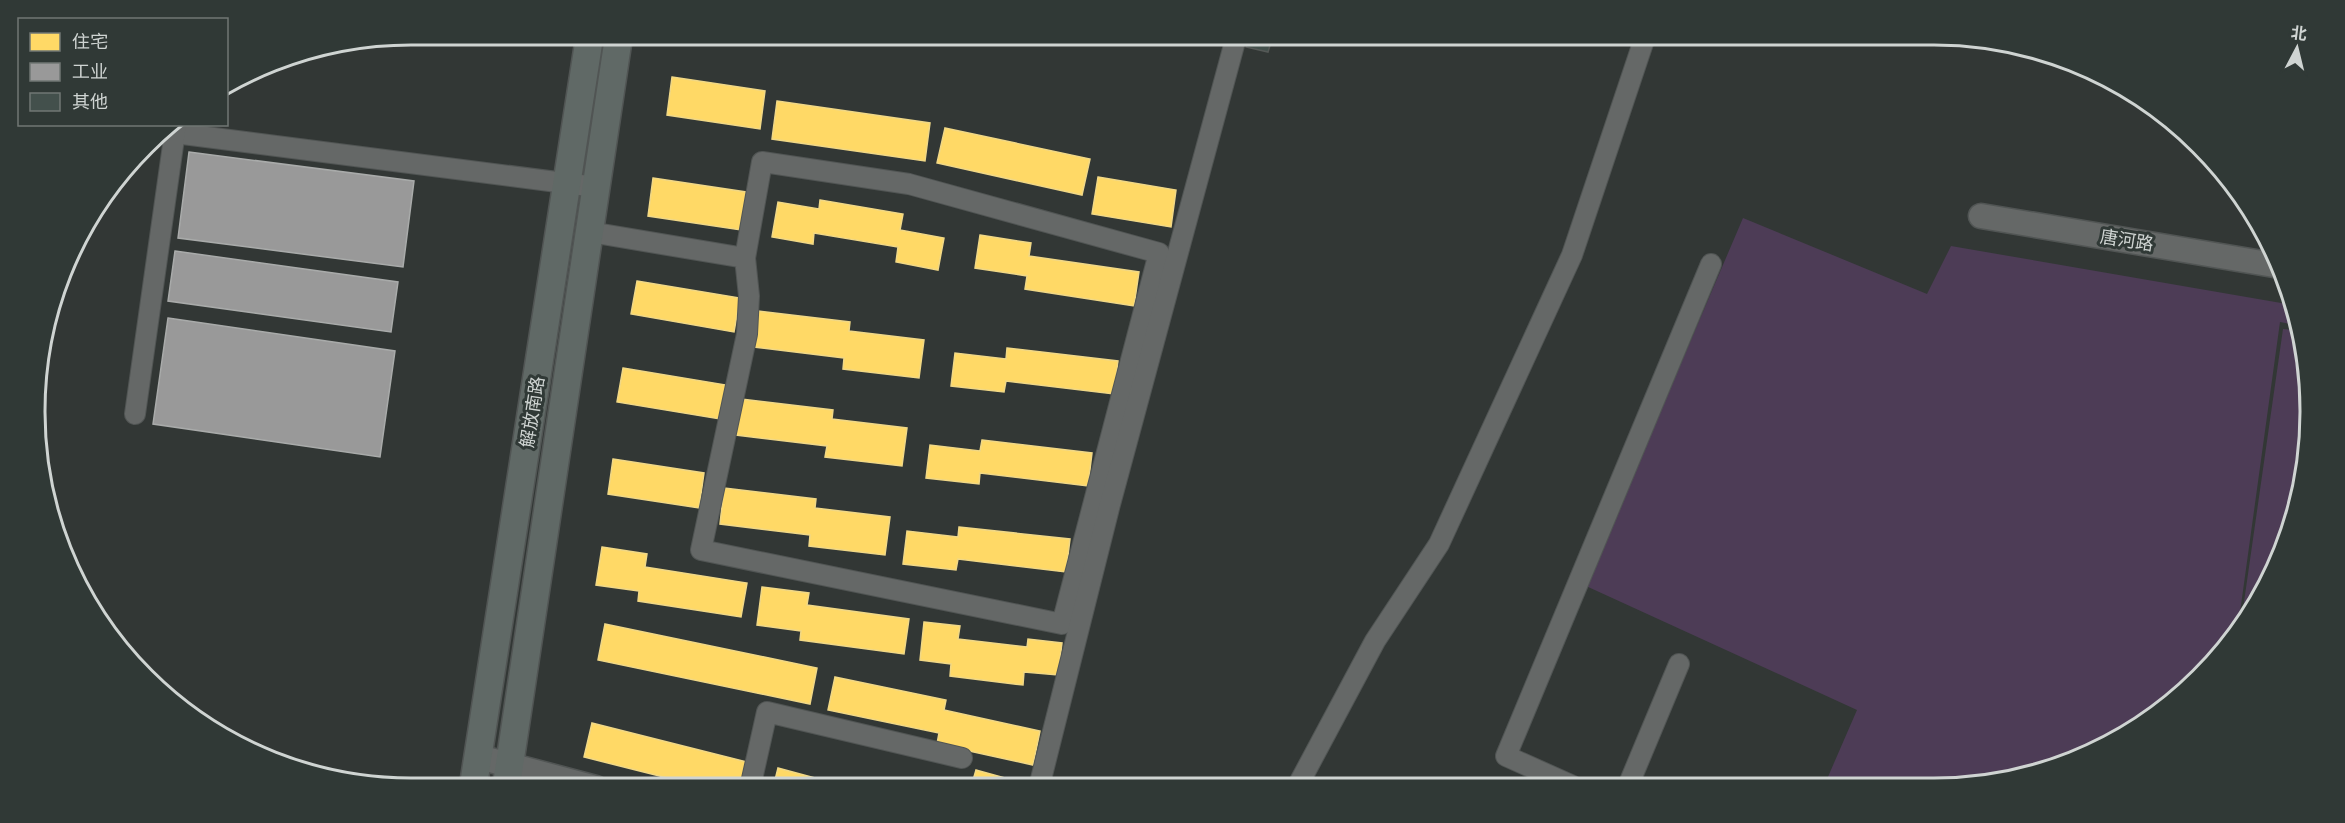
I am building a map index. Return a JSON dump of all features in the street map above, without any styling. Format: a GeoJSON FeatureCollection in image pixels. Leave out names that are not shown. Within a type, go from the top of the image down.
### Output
{"type":"FeatureCollection","features":[{"type":"Feature","properties":{"kind":"main road","name":"解放南路"},"geometry":{"type":"LineString","coordinates":[[475,778],[588,45]]}},
{"type":"Feature","properties":{"kind":"main road","name":"解放南路"},"geometry":{"type":"LineString","coordinates":[[508,777],[617,45]]}},
{"type":"Feature","properties":{"kind":"street"},"geometry":{"type":"LineString","coordinates":[[1041,778],[1109,508],[1235,45]]}},
{"type":"Feature","properties":{"kind":"street"},"geometry":{"type":"LineString","coordinates":[[1302,778],[1375,642],[1439,544],[1572,255],[1642,45]]}},
{"type":"Feature","properties":{"kind":"street"},"geometry":{"type":"LineString","coordinates":[[178,129],[596,187]]}},
{"type":"Feature","properties":{"kind":"street"},"geometry":{"type":"LineString","coordinates":[[135,414],[175,132]]}},
{"type":"Feature","properties":{"kind":"street"},"geometry":{"type":"LineString","coordinates":[[762,162],[909,184],[1160,253],[1062,624],[701,550],[747,334],[749,296],[746,258],[762,162]]}},
{"type":"Feature","properties":{"kind":"street","name":"唐河路"},"geometry":{"type":"LineString","coordinates":[[1981,216],[2269,264]]}},
{"type":"Feature","properties":{"kind":"street"},"geometry":{"type":"LineString","coordinates":[[590,232],[746,258]]}},
{"type":"Feature","properties":{"kind":"street"},"geometry":{"type":"LineString","coordinates":[[1555,778],[1506,756],[1711,264]]}},
{"type":"Feature","properties":{"kind":"street"},"geometry":{"type":"LineString","coordinates":[[1631,778],[1680,664]]}},
{"type":"Feature","properties":{"kind":"street"},"geometry":{"type":"LineString","coordinates":[[752,778],[767,712],[962,758]]}},
{"type":"Feature","properties":{"kind":"street"},"geometry":{"type":"LineString","coordinates":[[478,757],[508,777]]}},
{"type":"Feature","properties":{"kind":"shaded area"},"geometry":{"type":"Polygon","coordinates":[[[1743,218],[1927,294],[1951,246],[2284,303],[2290,324],[2280,322],[2240,612],[2224,635],[2193,671],[2157,702],[2117,729],[2074,750],[2028,766],[1981,775],[1934,778],[1827,778],[1857,710],[1586,586],[1743,218]]]}},
{"type":"Feature","properties":{"kind":"shaded area"},"geometry":{"type":"Polygon","coordinates":[[[2283,329],[2291,330],[2297,364],[2300,412],[2293,483],[2281,529],[2272,552],[2243,607],[2283,329]]]}},
{"type":"Feature","properties":{"kind":"building: 住宅"},"geometry":{"type":"Polygon","coordinates":[[[672,77],[765,91],[760,129],[667,115],[672,77]]]}},
{"type":"Feature","properties":{"kind":"building: 住宅"},"geometry":{"type":"Polygon","coordinates":[[[777,101],[930,123],[925,161],[772,139],[777,101]]]}},
{"type":"Feature","properties":{"kind":"building: 住宅"},"geometry":{"type":"Polygon","coordinates":[[[945,128],[1090,159],[1082,195],[937,163],[945,128]]]}},
{"type":"Feature","properties":{"kind":"building: 住宅"},"geometry":{"type":"Polygon","coordinates":[[[1098,177],[1176,190],[1171,227],[1092,214],[1098,177]]]}},
{"type":"Feature","properties":{"kind":"building: 住宅"},"geometry":{"type":"Polygon","coordinates":[[[653,178],[746,192],[741,230],[648,216],[653,178]]]}},
{"type":"Feature","properties":{"kind":"building: 住宅"},"geometry":{"type":"Polygon","coordinates":[[[820,200],[903,214],[900,230],[944,238],[938,270],[896,262],[898,247],[814,233],[813,244],[772,237],[778,202],[819,209],[820,200]]]}},
{"type":"Feature","properties":{"kind":"building: 住宅"},"geometry":{"type":"Polygon","coordinates":[[[980,235],[1031,243],[1029,256],[1139,272],[1134,306],[1025,289],[1027,276],[975,268],[980,235]]]}},
{"type":"Feature","properties":{"kind":"building: 住宅"},"geometry":{"type":"Polygon","coordinates":[[[637,281],[740,298],[734,332],[631,314],[637,281]]]}},
{"type":"Feature","properties":{"kind":"building: 住宅"},"geometry":{"type":"Polygon","coordinates":[[[758,311],[850,322],[849,331],[924,340],[919,378],[843,369],[844,358],[754,347],[758,311]]]}},
{"type":"Feature","properties":{"kind":"building: 住宅"},"geometry":{"type":"Polygon","coordinates":[[[1007,348],[1118,361],[1114,394],[1006,381],[1004,392],[951,386],[955,353],[1006,359],[1007,348]]]}},
{"type":"Feature","properties":{"kind":"building: 住宅"},"geometry":{"type":"Polygon","coordinates":[[[623,368],[726,385],[720,419],[617,402],[623,368]]]}},
{"type":"Feature","properties":{"kind":"building: 住宅"},"geometry":{"type":"Polygon","coordinates":[[[741,399],[833,410],[832,419],[907,428],[902,466],[825,457],[827,446],[736,435],[741,399]]]}},
{"type":"Feature","properties":{"kind":"building: 住宅"},"geometry":{"type":"Polygon","coordinates":[[[982,440],[1092,453],[1088,486],[980,473],[979,484],[926,478],[930,445],[980,451],[982,440]]]}},
{"type":"Feature","properties":{"kind":"building: 住宅"},"geometry":{"type":"Polygon","coordinates":[[[613,459],[704,473],[699,508],[608,494],[613,459]]]}},
{"type":"Feature","properties":{"kind":"building: 住宅"},"geometry":{"type":"Polygon","coordinates":[[[724,488],[816,499],[815,508],[890,517],[885,555],[809,546],[810,535],[720,524],[724,488]]]}},
{"type":"Feature","properties":{"kind":"building: 住宅"},"geometry":{"type":"Polygon","coordinates":[[[959,527],[1070,539],[1066,572],[958,559],[956,570],[903,564],[907,531],[958,537],[959,527]]]}},
{"type":"Feature","properties":{"kind":"building: 住宅"},"geometry":{"type":"Polygon","coordinates":[[[602,547],[647,554],[645,567],[747,583],[741,617],[638,601],[639,591],[596,585],[602,547]]]}},
{"type":"Feature","properties":{"kind":"building: 住宅"},"geometry":{"type":"Polygon","coordinates":[[[762,587],[809,593],[807,605],[909,619],[904,654],[800,640],[801,631],[757,625],[762,587]]]}},
{"type":"Feature","properties":{"kind":"building: 住宅"},"geometry":{"type":"Polygon","coordinates":[[[924,622],[960,626],[958,639],[1027,647],[1028,639],[1062,643],[1058,675],[1024,672],[1023,685],[950,676],[951,664],[920,660],[924,622]]]}},
{"type":"Feature","properties":{"kind":"building: 住宅"},"geometry":{"type":"Polygon","coordinates":[[[605,624],[817,668],[810,704],[598,660],[605,624]]]}},
{"type":"Feature","properties":{"kind":"building: 住宅"},"geometry":{"type":"Polygon","coordinates":[[[835,677],[946,700],[944,710],[1040,731],[1033,765],[937,744],[939,733],[828,710],[835,677]]]}},
{"type":"Feature","properties":{"kind":"building: 住宅"},"geometry":{"type":"Polygon","coordinates":[[[592,723],[747,762],[743,778],[667,778],[584,757],[592,723]]]}},
{"type":"Feature","properties":{"kind":"building: 住宅"},"geometry":{"type":"Polygon","coordinates":[[[778,768],[815,778],[776,778],[778,768]]]}},
{"type":"Feature","properties":{"kind":"building: 住宅"},"geometry":{"type":"Polygon","coordinates":[[[976,770],[1005,778],[974,778],[976,770]]]}},
{"type":"Feature","properties":{"kind":"building: 工业"},"geometry":{"type":"Polygon","coordinates":[[[189,152],[414,181],[403,267],[178,238],[189,152]]]}},
{"type":"Feature","properties":{"kind":"building: 工业"},"geometry":{"type":"Polygon","coordinates":[[[175,251],[398,282],[391,332],[168,301],[175,251]]]}},
{"type":"Feature","properties":{"kind":"building: 工业"},"geometry":{"type":"Polygon","coordinates":[[[168,318],[395,351],[380,457],[153,424],[168,318]]]}},
{"type":"Feature","properties":{"kind":"building: 其他"},"geometry":{"type":"Polygon","coordinates":[[[1246,45],[1270,45],[1268,52],[1246,47],[1246,45]]]}}]}
